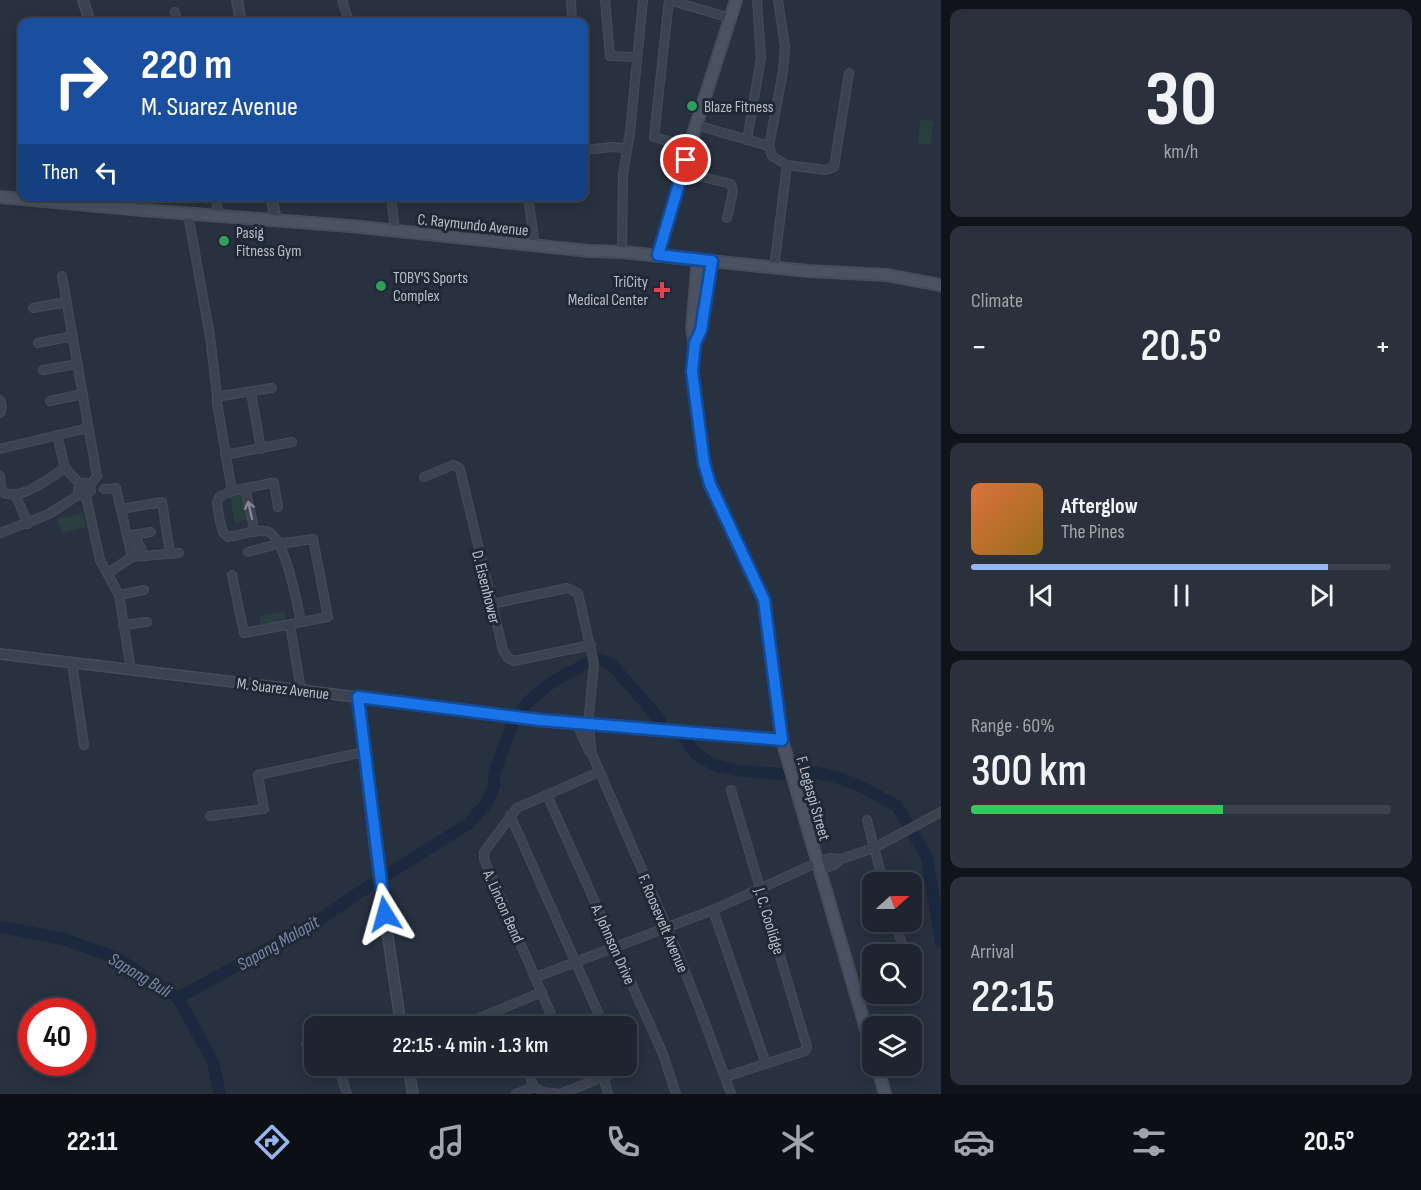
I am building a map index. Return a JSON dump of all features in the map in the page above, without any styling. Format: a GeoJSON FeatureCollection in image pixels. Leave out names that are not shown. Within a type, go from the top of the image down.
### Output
{"type":"FeatureCollection","features":[{"type":"Feature","properties":{"kind":"main road"},"geometry":{"type":"LineString","coordinates":[[658,255],[735,0]]}},
{"type":"Feature","properties":{"kind":"main road","name":"C. Raymundo Avenue"},"geometry":{"type":"LineString","coordinates":[[0,196],[18,198]]}},
{"type":"Feature","properties":{"kind":"main road","name":"C. Raymundo Avenue"},"geometry":{"type":"LineString","coordinates":[[51,201],[276,220],[589,251],[658,255],[774,268],[886,275],[941,285]]}},
{"type":"Feature","properties":{"kind":"main road","name":"F. Legaspi Street"},"geometry":{"type":"LineString","coordinates":[[698,259],[692,329],[695,343],[692,371],[704,463],[710,484],[764,600],[782,740],[862,1016]]}},
{"type":"Feature","properties":{"kind":"main road","name":"F. Legaspi Street"},"geometry":{"type":"LineString","coordinates":[[695,343],[701,330],[712,261]]}},
{"type":"Feature","properties":{"kind":"main road"},"geometry":{"type":"LineString","coordinates":[[880,1076],[885,1094]]}},
{"type":"Feature","properties":{"kind":"street"},"geometry":{"type":"LineString","coordinates":[[83,0],[89,18]]}},
{"type":"Feature","properties":{"kind":"street"},"geometry":{"type":"LineString","coordinates":[[237,0],[240,18]]}},
{"type":"Feature","properties":{"kind":"street"},"geometry":{"type":"LineString","coordinates":[[342,0],[348,18]]}},
{"type":"Feature","properties":{"kind":"street"},"geometry":{"type":"LineString","coordinates":[[571,0],[572,18]]}},
{"type":"Feature","properties":{"kind":"street"},"geometry":{"type":"LineString","coordinates":[[605,0],[610,56],[636,57]]}},
{"type":"Feature","properties":{"kind":"street"},"geometry":{"type":"LineString","coordinates":[[622,252],[623,174],[631,122],[643,0]]}},
{"type":"Feature","properties":{"kind":"street"},"geometry":{"type":"LineString","coordinates":[[690,147],[654,137],[669,0],[691,3],[730,18]]}},
{"type":"Feature","properties":{"kind":"street"},"geometry":{"type":"LineString","coordinates":[[747,140],[761,58],[757,0]]}},
{"type":"Feature","properties":{"kind":"street"},"geometry":{"type":"LineString","coordinates":[[778,0],[785,46],[783,71],[769,148],[772,156],[787,165],[826,170],[834,167],[849,73]]}},
{"type":"Feature","properties":{"kind":"street"},"geometry":{"type":"LineString","coordinates":[[175,12],[176,18]]}},
{"type":"Feature","properties":{"kind":"street"},"geometry":{"type":"LineString","coordinates":[[696,125],[769,148]]}},
{"type":"Feature","properties":{"kind":"street"},"geometry":{"type":"LineString","coordinates":[[588,150],[626,148]]}},
{"type":"Feature","properties":{"kind":"street"},"geometry":{"type":"LineString","coordinates":[[774,268],[787,165]]}},
{"type":"Feature","properties":{"kind":"street"},"geometry":{"type":"LineString","coordinates":[[682,172],[731,184],[733,191],[727,218]]}},
{"type":"Feature","properties":{"kind":"street"},"geometry":{"type":"LineString","coordinates":[[139,201],[142,210]]}},
{"type":"Feature","properties":{"kind":"street"},"geometry":{"type":"LineString","coordinates":[[216,201],[219,216]]}},
{"type":"Feature","properties":{"kind":"street"},"geometry":{"type":"LineString","coordinates":[[272,201],[276,220]]}},
{"type":"Feature","properties":{"kind":"street"},"geometry":{"type":"LineString","coordinates":[[391,201],[394,231]]}},
{"type":"Feature","properties":{"kind":"street"},"geometry":{"type":"LineString","coordinates":[[529,201],[535,246]]}},
{"type":"Feature","properties":{"kind":"street"},"geometry":{"type":"LineString","coordinates":[[188,214],[207,317],[218,396],[217,403],[232,491]]}},
{"type":"Feature","properties":{"kind":"street"},"geometry":{"type":"LineString","coordinates":[[0,533],[28,524],[91,491],[90,485],[97,476],[62,276]]}},
{"type":"Feature","properties":{"kind":"street"},"geometry":{"type":"LineString","coordinates":[[33,308],[67,302]]}},
{"type":"Feature","properties":{"kind":"street"},"geometry":{"type":"LineString","coordinates":[[38,343],[73,336]]}},
{"type":"Feature","properties":{"kind":"street"},"geometry":{"type":"LineString","coordinates":[[43,370],[78,364]]}},
{"type":"Feature","properties":{"kind":"street"},"geometry":{"type":"LineString","coordinates":[[218,396],[272,388]]}},
{"type":"Feature","properties":{"kind":"street"},"geometry":{"type":"LineString","coordinates":[[251,392],[261,449]]}},
{"type":"Feature","properties":{"kind":"street"},"geometry":{"type":"LineString","coordinates":[[50,400],[83,394]]}},
{"type":"Feature","properties":{"kind":"street"},"geometry":{"type":"LineString","coordinates":[[0,400],[2,407],[0,413]]}},
{"type":"Feature","properties":{"kind":"street"},"geometry":{"type":"LineString","coordinates":[[0,449],[88,428]]}},
{"type":"Feature","properties":{"kind":"street"},"geometry":{"type":"LineString","coordinates":[[57,435],[65,468],[80,484]]}},
{"type":"Feature","properties":{"kind":"street"},"geometry":{"type":"LineString","coordinates":[[225,455],[292,442]]}},
{"type":"Feature","properties":{"kind":"street","name":"D. Eisenhower"},"geometry":{"type":"LineString","coordinates":[[424,477],[453,465],[460,469],[503,650],[510,660],[591,645]]}},
{"type":"Feature","properties":{"kind":"street"},"geometry":{"type":"LineString","coordinates":[[0,476],[4,493],[16,496],[41,484],[65,468]]}},
{"type":"Feature","properties":{"kind":"street"},"geometry":{"type":"LineString","coordinates":[[278,507],[274,483],[232,491],[219,497],[217,503],[223,532],[228,537],[268,531],[278,544],[285,554],[301,622]]}},
{"type":"Feature","properties":{"kind":"street"},"geometry":{"type":"LineString","coordinates":[[80,484],[90,485]]}},
{"type":"Feature","properties":{"kind":"street"},"geometry":{"type":"LineString","coordinates":[[80,484],[78,489],[83,495],[100,560],[118,595],[130,670]]}},
{"type":"Feature","properties":{"kind":"street"},"geometry":{"type":"LineString","coordinates":[[104,489],[116,488],[132,556]]}},
{"type":"Feature","properties":{"kind":"street"},"geometry":{"type":"LineString","coordinates":[[245,488],[255,532]]}},
{"type":"Feature","properties":{"kind":"street"},"geometry":{"type":"LineString","coordinates":[[16,496],[28,524]]}},
{"type":"Feature","properties":{"kind":"street"},"geometry":{"type":"LineString","coordinates":[[108,573],[132,556],[174,553],[162,502],[121,508]]}},
{"type":"Feature","properties":{"kind":"street"},"geometry":{"type":"LineString","coordinates":[[0,528],[10,530]]}},
{"type":"Feature","properties":{"kind":"street"},"geometry":{"type":"LineString","coordinates":[[127,536],[151,532]]}},
{"type":"Feature","properties":{"kind":"street"},"geometry":{"type":"LineString","coordinates":[[136,534],[138,544],[142,549]]}},
{"type":"Feature","properties":{"kind":"street"},"geometry":{"type":"LineString","coordinates":[[232,575],[243,632],[328,616],[315,541],[311,539],[278,544],[248,552]]}},
{"type":"Feature","properties":{"kind":"street","name":"F. Roosevelt Avenue"},"geometry":{"type":"LineString","coordinates":[[492,604],[567,588],[578,593],[594,664],[589,725],[592,754],[667,927],[731,1094]]}},
{"type":"Feature","properties":{"kind":"street"},"geometry":{"type":"LineString","coordinates":[[118,595],[144,590]]}},
{"type":"Feature","properties":{"kind":"street"},"geometry":{"type":"LineString","coordinates":[[123,625],[147,622]]}},
{"type":"Feature","properties":{"kind":"street"},"geometry":{"type":"LineString","coordinates":[[290,624],[301,690]]}},
{"type":"Feature","properties":{"kind":"street","name":"M. Suarez Avenue"},"geometry":{"type":"LineString","coordinates":[[0,654],[519,718],[782,740]]}},
{"type":"Feature","properties":{"kind":"street"},"geometry":{"type":"LineString","coordinates":[[72,663],[84,745]]}},
{"type":"Feature","properties":{"kind":"street"},"geometry":{"type":"LineString","coordinates":[[358,697],[375,849],[400,1016]]}},
{"type":"Feature","properties":{"kind":"street","name":"F. Roosevelt Avenue"},"geometry":{"type":"LineString","coordinates":[[577,724],[592,754]]}},
{"type":"Feature","properties":{"kind":"street"},"geometry":{"type":"LineString","coordinates":[[210,816],[264,808],[258,775],[364,752]]}},
{"type":"Feature","properties":{"kind":"street","name":"A. Lincon Bend"},"geometry":{"type":"LineString","coordinates":[[552,1016],[484,859],[484,852],[517,808],[599,772]]}},
{"type":"Feature","properties":{"kind":"street","name":"J. C. Coolidge"},"geometry":{"type":"LineString","coordinates":[[731,790],[807,1043],[805,1051],[766,1064]]}},
{"type":"Feature","properties":{"kind":"street","name":"A. Johnson Drive"},"geometry":{"type":"LineString","coordinates":[[547,795],[663,1054],[676,1094]]}},
{"type":"Feature","properties":{"kind":"street"},"geometry":{"type":"LineString","coordinates":[[510,815],[600,1016]]}},
{"type":"Feature","properties":{"kind":"street"},"geometry":{"type":"LineString","coordinates":[[536,977],[713,910],[831,858],[841,859],[874,848],[909,828],[940,815]]}},
{"type":"Feature","properties":{"kind":"street"},"geometry":{"type":"LineString","coordinates":[[867,820],[880,872]]}},
{"type":"Feature","properties":{"kind":"street"},"geometry":{"type":"LineString","coordinates":[[774,882],[785,882]]}},
{"type":"Feature","properties":{"kind":"street"},"geometry":{"type":"LineString","coordinates":[[713,910],[766,1064],[725,1077]]}},
{"type":"Feature","properties":{"kind":"street"},"geometry":{"type":"LineString","coordinates":[[484,1016],[542,992]]}},
{"type":"Feature","properties":{"kind":"street"},"geometry":{"type":"LineString","coordinates":[[341,1076],[347,1094]]}},
{"type":"Feature","properties":{"kind":"street"},"geometry":{"type":"LineString","coordinates":[[410,1076],[413,1094]]}},
{"type":"Feature","properties":{"kind":"street"},"geometry":{"type":"LineString","coordinates":[[530,1076],[534,1087],[543,1092],[560,1094],[603,1076],[608,1094]]}},
{"type":"Feature","properties":{"kind":"street"},"geometry":{"type":"LineString","coordinates":[[516,1094],[534,1087]]}},
{"type":"Feature","properties":{"kind":"green space"},"geometry":{"type":"Polygon","coordinates":[[[920,120],[933,121],[931,145],[918,143],[920,120]]]}},
{"type":"Feature","properties":{"kind":"green space"},"geometry":{"type":"Polygon","coordinates":[[[244,494],[250,519],[235,523],[230,497],[244,494]]]}},
{"type":"Feature","properties":{"kind":"green space"},"geometry":{"type":"Polygon","coordinates":[[[83,513],[86,527],[62,533],[58,519],[83,513]]]}},
{"type":"Feature","properties":{"kind":"green space"},"geometry":{"type":"Polygon","coordinates":[[[284,611],[287,623],[261,628],[259,616],[284,611]]]}},
{"type":"Feature","properties":{"kind":"waterway","name":"Sapang Malapit"},"geometry":{"type":"LineString","coordinates":[[382,878],[468,824],[486,804],[494,786],[494,774],[512,725],[529,701],[552,682],[591,661],[602,660],[613,666],[660,720]]}},
{"type":"Feature","properties":{"kind":"waterway","name":"Sapang Malapit"},"geometry":{"type":"LineString","coordinates":[[685,738],[695,753],[714,765],[739,771],[782,774],[800,769],[856,784],[897,806],[927,857],[941,942]]}},
{"type":"Feature","properties":{"kind":"waterway","name":"Sapang Malapit"},"geometry":{"type":"LineString","coordinates":[[178,998],[311,925],[375,882]]}},
{"type":"Feature","properties":{"kind":"waterway","name":"Sapang Buli"},"geometry":{"type":"LineString","coordinates":[[0,927],[64,939],[117,958],[178,998],[213,1062],[220,1094]]}},
{"type":"Feature","properties":{"kind":"place","name":"Blaze Fitness"},"geometry":{"type":"Point","coordinates":[692,106]}},
{"type":"Feature","properties":{"kind":"place","name":"Pasig Fitness Gym"},"geometry":{"type":"Point","coordinates":[224,241]}},
{"type":"Feature","properties":{"kind":"place","name":"TOBY'S Sports Complex"},"geometry":{"type":"Point","coordinates":[381,286]}},
{"type":"Feature","properties":{"kind":"place","name":"TriCity Medical Center"},"geometry":{"type":"Point","coordinates":[662,290]}},
{"type":"Feature","properties":{"kind":"route"},"geometry":{"type":"LineString","coordinates":[[385,914],[375,849],[358,697],[588,725],[782,740],[764,600],[710,484],[704,463],[692,371],[695,343],[701,330],[712,261],[658,255],[686,160]]}}]}
